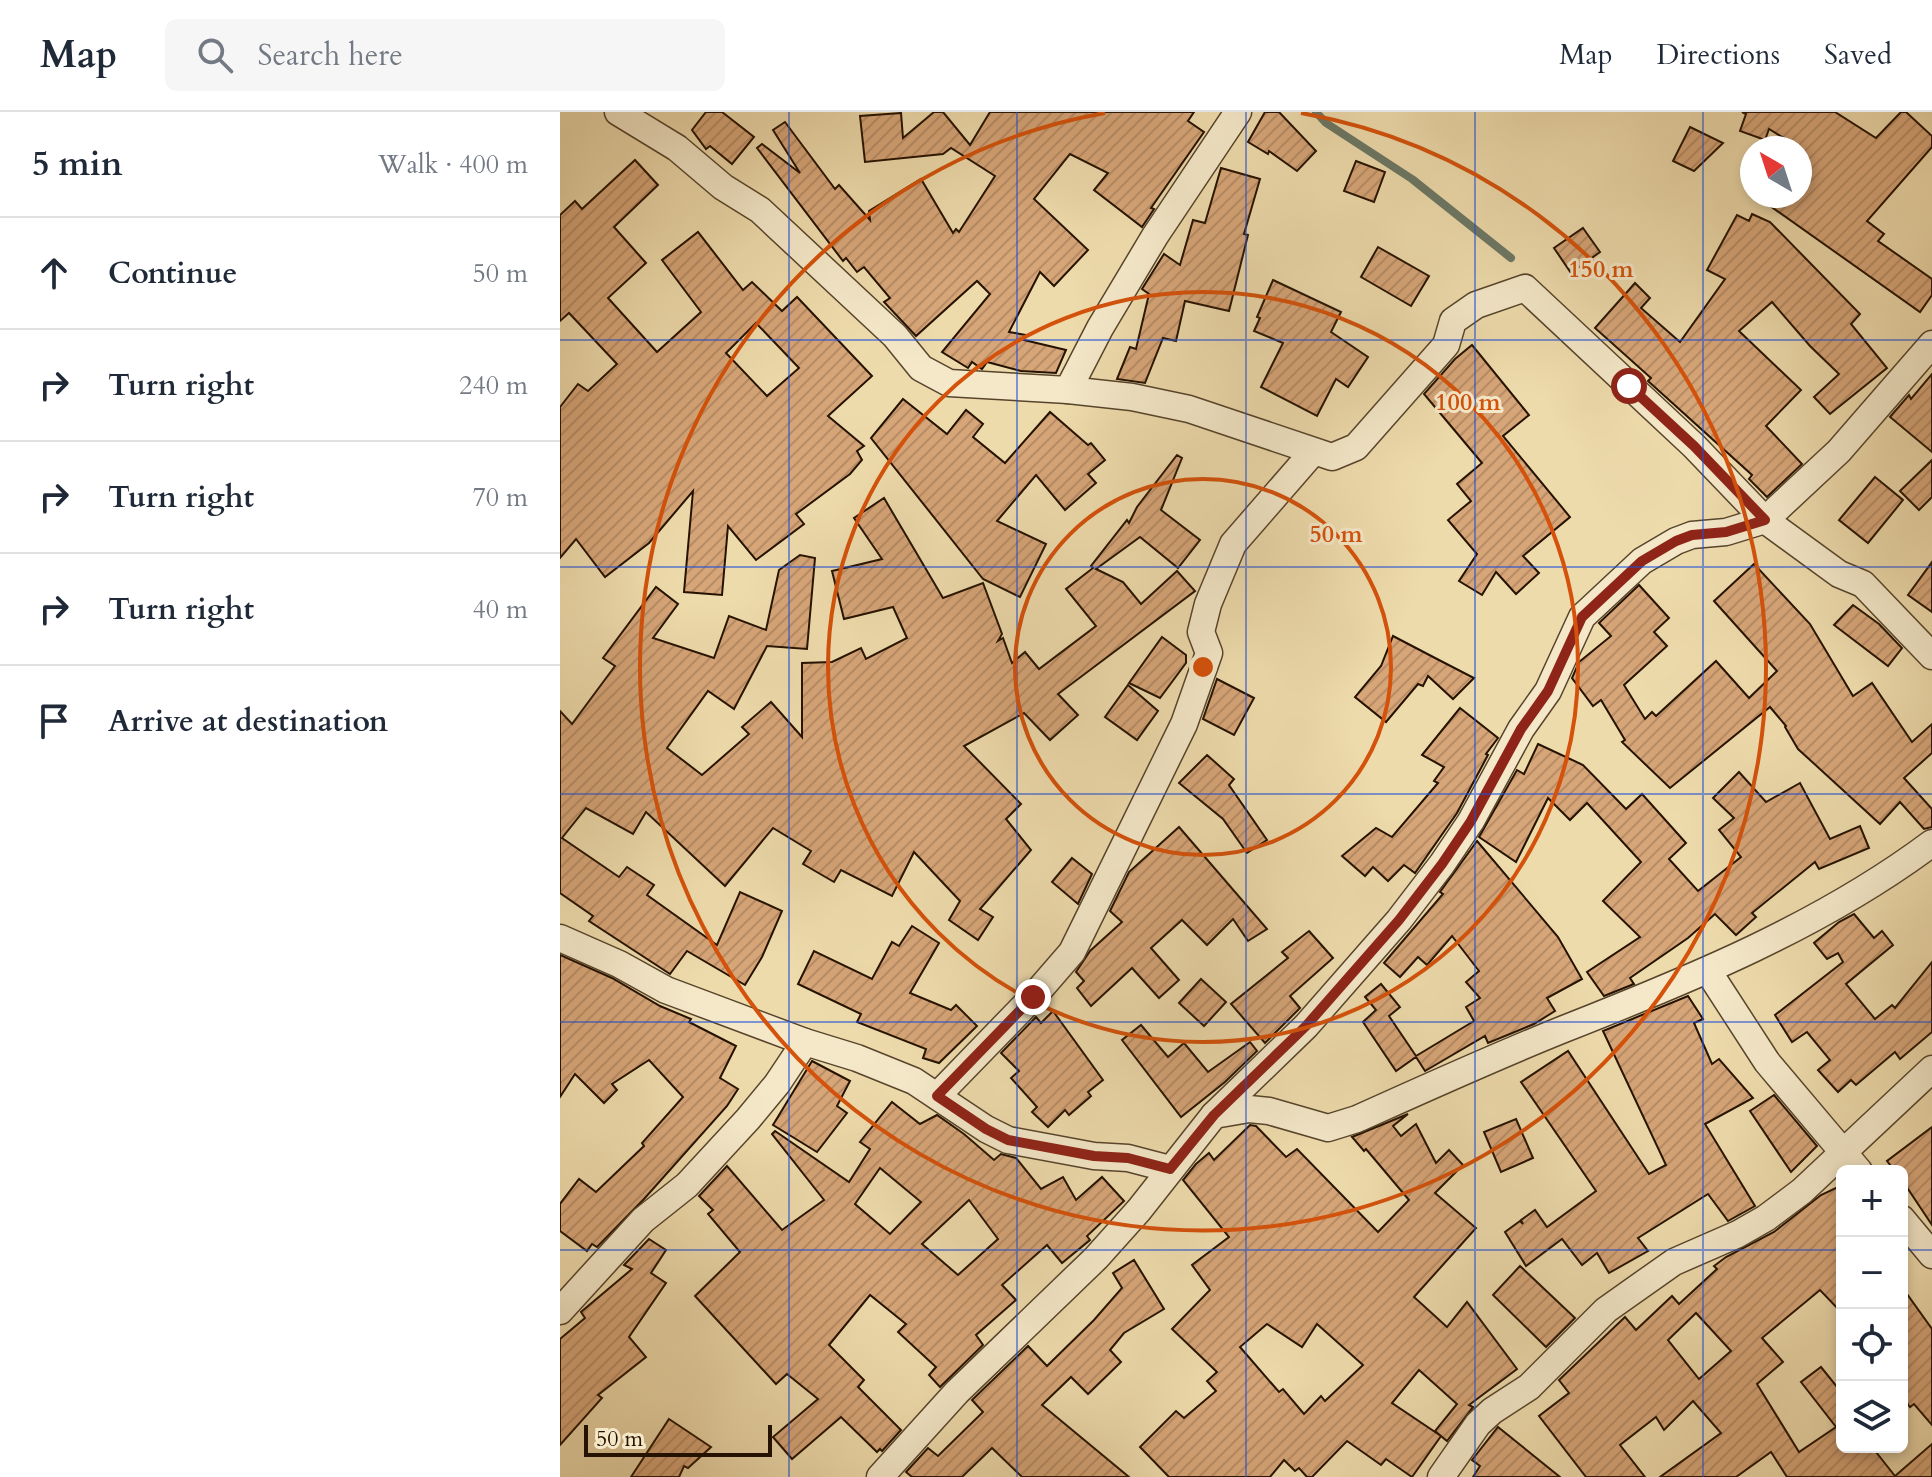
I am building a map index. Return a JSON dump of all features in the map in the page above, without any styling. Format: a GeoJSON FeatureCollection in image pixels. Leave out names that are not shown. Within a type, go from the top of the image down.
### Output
{"type":"FeatureCollection","features":[{"type":"Feature","properties":{"kind":"street"},"geometry":{"type":"LineString","coordinates":[[618,112],[677,148],[723,187],[760,210],[895,336],[921,368],[949,383],[1132,397],[1189,409],[1332,457],[1356,447],[1446,345],[1453,321],[1476,305],[1525,288],[1694,446],[1765,520],[1839,574],[1863,584],[1932,656]]}},
{"type":"Feature","properties":{"kind":"street"},"geometry":{"type":"LineString","coordinates":[[664,112],[663,118],[677,148]]}},
{"type":"Feature","properties":{"kind":"street"},"geometry":{"type":"LineString","coordinates":[[1068,390],[1100,328],[1155,236],[1238,112]]}},
{"type":"Feature","properties":{"kind":"street"},"geometry":{"type":"LineString","coordinates":[[880,1477],[957,1392],[1096,1258],[1139,1210],[1214,1115],[1306,1026],[1399,920],[1471,821],[1521,729],[1548,691],[1582,617],[1642,561],[1676,541],[1692,535],[1726,532],[1765,520],[1839,451],[1932,344]]}},
{"type":"Feature","properties":{"kind":"street"},"geometry":{"type":"LineString","coordinates":[[937,1096],[1072,952],[1184,724],[1209,653],[1201,632],[1208,604],[1233,544],[1313,452]]}},
{"type":"Feature","properties":{"kind":"street"},"geometry":{"type":"LineString","coordinates":[[1214,1115],[1249,1109],[1269,1111],[1328,1128],[1357,1119],[1708,971],[1861,890],[1932,843]]}},
{"type":"Feature","properties":{"kind":"street"},"geometry":{"type":"LineString","coordinates":[[560,938],[619,964],[666,990],[914,1081],[1008,1140],[1094,1156],[1128,1158],[1170,1169]]}},
{"type":"Feature","properties":{"kind":"street"},"geometry":{"type":"LineString","coordinates":[[1708,971],[1767,1062],[1851,1162]]}},
{"type":"Feature","properties":{"kind":"street"},"geometry":{"type":"LineString","coordinates":[[560,1311],[643,1220],[687,1185],[748,1119],[777,1084],[805,1042]]}},
{"type":"Feature","properties":{"kind":"street"},"geometry":{"type":"LineString","coordinates":[[1441,1477],[1478,1424],[1529,1387],[1606,1310],[1674,1262],[1738,1234],[1851,1162],[1932,1069]]}},
{"type":"Feature","properties":{"kind":"street"},"geometry":{"type":"LineString","coordinates":[[1916,1225],[1932,1255]]}},
{"type":"Feature","properties":{"kind":"building"},"geometry":{"type":"Polygon","coordinates":[[[706,112],[722,112],[754,137],[732,164],[710,146],[706,149],[692,130],[706,112]]]}},
{"type":"Feature","properties":{"kind":"building"},"geometry":{"type":"Polygon","coordinates":[[[934,112],[943,112],[970,145],[990,112],[1194,112],[1188,121],[1204,132],[1151,208],[1154,209],[1142,227],[1094,190],[1108,173],[1070,154],[1034,199],[1088,250],[1054,286],[1040,272],[1009,332],[1026,335],[1024,340],[1066,350],[1056,373],[1021,371],[987,362],[982,369],[972,362],[968,368],[942,352],[990,294],[977,281],[916,336],[884,302],[890,298],[864,267],[857,272],[846,258],[843,261],[757,148],[762,144],[800,173],[773,130],[785,122],[835,189],[839,185],[870,220],[869,211],[921,179],[953,233],[956,229],[959,232],[995,176],[951,148],[943,154],[865,162],[860,116],[901,113],[903,138],[934,112]]]}},
{"type":"Feature","properties":{"kind":"building"},"geometry":{"type":"Polygon","coordinates":[[[1265,112],[1279,112],[1316,151],[1297,171],[1269,151],[1268,154],[1248,142],[1265,112]]]}},
{"type":"Feature","properties":{"kind":"building"},"geometry":{"type":"Polygon","coordinates":[[[1742,112],[1835,112],[1876,138],[1901,112],[1906,112],[1932,136],[1932,147],[1867,221],[1884,234],[1878,241],[1932,279],[1932,295],[1920,312],[1773,208],[1812,208],[1812,136],[1780,136],[1769,129],[1766,136],[1754,136],[1740,131],[1746,114],[1742,112]]]}},
{"type":"Feature","properties":{"kind":"building"},"geometry":{"type":"Polygon","coordinates":[[[1690,127],[1723,143],[1694,171],[1673,161],[1690,127]]]}},
{"type":"Feature","properties":{"kind":"building"},"geometry":{"type":"Polygon","coordinates":[[[635,160],[658,185],[614,227],[646,263],[608,298],[657,352],[701,312],[662,260],[698,232],[743,290],[752,282],[782,311],[797,297],[872,376],[828,416],[864,446],[857,451],[862,460],[850,474],[796,514],[804,524],[756,560],[728,526],[722,595],[684,592],[693,491],[649,543],[605,577],[576,539],[560,558],[560,407],[578,384],[588,391],[617,364],[569,313],[560,321],[560,215],[575,201],[582,209],[635,160]],[[756,323],[726,353],[767,396],[799,368],[756,323]]]}},
{"type":"Feature","properties":{"kind":"building"},"geometry":{"type":"Polygon","coordinates":[[[1356,161],[1385,172],[1374,202],[1344,191],[1356,161]]]}},
{"type":"Feature","properties":{"kind":"building"},"geometry":{"type":"Polygon","coordinates":[[[1221,168],[1260,179],[1244,234],[1248,235],[1229,311],[1185,301],[1176,341],[1163,338],[1145,383],[1117,379],[1130,347],[1136,349],[1149,294],[1142,289],[1164,254],[1180,265],[1193,220],[1205,223],[1221,168]]]}},
{"type":"Feature","properties":{"kind":"building"},"geometry":{"type":"Polygon","coordinates":[[[1752,214],[1770,222],[1860,314],[1851,324],[1887,368],[1830,414],[1814,397],[1839,374],[1772,302],[1739,331],[1801,390],[1766,426],[1802,464],[1767,497],[1749,479],[1752,475],[1648,381],[1651,378],[1595,328],[1635,283],[1650,298],[1641,308],[1680,342],[1725,279],[1707,270],[1737,215],[1749,221],[1752,214]]]}},
{"type":"Feature","properties":{"kind":"building"},"geometry":{"type":"Polygon","coordinates":[[[1583,228],[1600,252],[1571,273],[1554,248],[1583,228]]]}},
{"type":"Feature","properties":{"kind":"building"},"geometry":{"type":"Polygon","coordinates":[[[1378,247],[1429,276],[1411,306],[1361,277],[1378,247]]]}},
{"type":"Feature","properties":{"kind":"building"},"geometry":{"type":"Polygon","coordinates":[[[1273,280],[1341,312],[1331,332],[1368,357],[1348,387],[1336,379],[1317,416],[1261,387],[1283,343],[1254,331],[1273,280]]]}},
{"type":"Feature","properties":{"kind":"building"},"geometry":{"type":"Polygon","coordinates":[[[1472,345],[1529,415],[1503,436],[1570,517],[1523,556],[1539,573],[1516,594],[1496,572],[1482,595],[1459,581],[1477,554],[1448,520],[1471,501],[1457,484],[1482,463],[1424,394],[1472,345]]]}},
{"type":"Feature","properties":{"kind":"building"},"geometry":{"type":"Polygon","coordinates":[[[1932,374],[1932,452],[1890,417],[1909,395],[1911,399],[1932,374]]]}},
{"type":"Feature","properties":{"kind":"building"},"geometry":{"type":"Polygon","coordinates":[[[903,399],[947,434],[966,410],[983,424],[973,437],[1005,463],[1050,412],[1088,445],[1091,443],[1105,460],[1088,474],[1096,483],[1065,510],[1036,475],[997,521],[1046,544],[1020,597],[983,579],[871,438],[903,399]]]}},
{"type":"Feature","properties":{"kind":"building"},"geometry":{"type":"Polygon","coordinates":[[[1177,455],[1182,458],[1161,510],[1200,540],[1178,568],[1140,537],[1096,569],[1123,582],[1141,604],[1177,571],[1195,591],[1058,694],[1078,715],[1050,740],[1024,713],[964,746],[1021,804],[1006,819],[1031,850],[980,909],[993,917],[978,940],[949,920],[960,901],[914,852],[892,896],[841,870],[834,882],[803,864],[811,851],[773,828],[725,886],[646,812],[633,834],[586,808],[562,838],[619,877],[627,867],[654,885],[647,895],[717,945],[740,892],[782,911],[762,957],[745,985],[687,951],[670,974],[589,921],[593,916],[560,893],[560,711],[572,724],[615,666],[603,658],[656,587],[678,604],[653,638],[714,658],[729,616],[766,630],[779,570],[800,555],[815,558],[807,649],[767,646],[734,709],[708,691],[667,748],[702,775],[749,734],[742,727],[771,702],[802,737],[802,663],[832,662],[861,648],[866,659],[907,638],[893,607],[844,619],[832,571],[882,559],[854,518],[884,498],[943,598],[983,583],[1002,634],[998,641],[1003,638],[1012,663],[1025,652],[1039,669],[1096,626],[1066,589],[1093,568],[1091,566],[1127,520],[1129,523],[1137,507],[1177,455]]]}},
{"type":"Feature","properties":{"kind":"building"},"geometry":{"type":"Polygon","coordinates":[[[1932,460],[1932,497],[1919,510],[1900,491],[1932,460]]]}},
{"type":"Feature","properties":{"kind":"building"},"geometry":{"type":"Polygon","coordinates":[[[1875,477],[1903,500],[1868,543],[1839,520],[1875,477]]]}},
{"type":"Feature","properties":{"kind":"building"},"geometry":{"type":"Polygon","coordinates":[[[1932,562],[1932,612],[1908,595],[1932,562]]]}},
{"type":"Feature","properties":{"kind":"building"},"geometry":{"type":"Polygon","coordinates":[[[1754,564],[1810,624],[1853,696],[1872,683],[1912,742],[1932,724],[1932,753],[1904,778],[1932,809],[1932,827],[1924,829],[1900,802],[1880,824],[1798,749],[1786,726],[1770,707],[1670,788],[1622,742],[1625,740],[1601,700],[1593,706],[1572,678],[1579,662],[1611,636],[1599,623],[1639,585],[1669,618],[1654,632],[1667,646],[1624,685],[1645,719],[1652,712],[1656,716],[1716,661],[1749,698],[1777,671],[1714,601],[1754,564]]]}},
{"type":"Feature","properties":{"kind":"building"},"geometry":{"type":"Polygon","coordinates":[[[1853,605],[1879,624],[1902,648],[1888,666],[1834,625],[1853,605]]]}},
{"type":"Feature","properties":{"kind":"building"},"geometry":{"type":"Polygon","coordinates":[[[1393,636],[1474,678],[1453,699],[1428,676],[1423,686],[1418,684],[1386,722],[1355,697],[1381,666],[1393,636]]]}},
{"type":"Feature","properties":{"kind":"building"},"geometry":{"type":"Polygon","coordinates":[[[1162,637],[1186,655],[1186,663],[1160,698],[1129,683],[1162,637]]]}},
{"type":"Feature","properties":{"kind":"building"},"geometry":{"type":"Polygon","coordinates":[[[1217,679],[1254,698],[1234,735],[1203,719],[1217,679]]]}},
{"type":"Feature","properties":{"kind":"building"},"geometry":{"type":"Polygon","coordinates":[[[1128,685],[1158,711],[1137,740],[1105,717],[1128,685]]]}},
{"type":"Feature","properties":{"kind":"building"},"geometry":{"type":"Polygon","coordinates":[[[1460,708],[1498,738],[1486,754],[1457,813],[1415,873],[1404,865],[1388,881],[1373,867],[1365,876],[1342,856],[1376,828],[1392,837],[1438,783],[1434,781],[1444,767],[1422,755],[1460,708]]]}},
{"type":"Feature","properties":{"kind":"building"},"geometry":{"type":"Polygon","coordinates":[[[1538,744],[1583,765],[1626,809],[1642,794],[1686,843],[1669,859],[1698,891],[1741,857],[1719,830],[1734,818],[1713,798],[1739,772],[1766,802],[1800,783],[1830,839],[1860,826],[1869,848],[1819,869],[1815,862],[1752,913],[1756,917],[1736,935],[1715,914],[1688,938],[1630,978],[1634,984],[1604,996],[1587,972],[1640,937],[1603,901],[1641,862],[1587,803],[1570,820],[1548,798],[1516,862],[1479,837],[1517,770],[1524,774],[1538,744]]]}},
{"type":"Feature","properties":{"kind":"building"},"geometry":{"type":"Polygon","coordinates":[[[1207,755],[1234,779],[1229,785],[1267,840],[1247,853],[1223,819],[1179,783],[1207,755]]]}},
{"type":"Feature","properties":{"kind":"building"},"geometry":{"type":"Polygon","coordinates":[[[1179,827],[1267,929],[1248,941],[1233,919],[1207,945],[1182,920],[1151,948],[1179,980],[1159,998],[1132,968],[1091,1006],[1077,988],[1084,981],[1076,972],[1090,951],[1122,922],[1110,911],[1129,872],[1179,827]]]}},
{"type":"Feature","properties":{"kind":"building"},"geometry":{"type":"Polygon","coordinates":[[[1477,841],[1558,937],[1582,979],[1547,998],[1555,1011],[1534,1024],[1488,1043],[1485,1036],[1425,1071],[1416,1057],[1396,1071],[1363,1022],[1376,1010],[1365,997],[1381,984],[1400,1007],[1389,1016],[1416,1056],[1474,1021],[1466,1007],[1480,998],[1466,982],[1479,971],[1452,936],[1427,965],[1418,957],[1400,977],[1384,963],[1443,894],[1440,892],[1477,841]]]}},
{"type":"Feature","properties":{"kind":"building"},"geometry":{"type":"Polygon","coordinates":[[[1072,858],[1092,874],[1078,904],[1052,882],[1072,858]]]}},
{"type":"Feature","properties":{"kind":"building"},"geometry":{"type":"Polygon","coordinates":[[[1854,914],[1874,938],[1882,931],[1893,945],[1846,984],[1875,1019],[1892,1005],[1895,1008],[1932,962],[1932,1032],[1900,1059],[1895,1052],[1856,1085],[1851,1080],[1838,1092],[1818,1070],[1830,1060],[1807,1032],[1792,1042],[1775,1015],[1843,962],[1838,953],[1827,959],[1814,943],[1854,914]]]}},
{"type":"Feature","properties":{"kind":"building"},"geometry":{"type":"Polygon","coordinates":[[[912,926],[939,943],[910,993],[951,1010],[956,1005],[977,1026],[939,1063],[923,1058],[926,1049],[857,1022],[861,1014],[798,984],[814,951],[872,979],[892,942],[899,946],[912,926]]]}},
{"type":"Feature","properties":{"kind":"building"},"geometry":{"type":"Polygon","coordinates":[[[1309,931],[1333,958],[1290,996],[1300,1008],[1265,1043],[1231,1004],[1288,958],[1282,952],[1309,931]]]}},
{"type":"Feature","properties":{"kind":"building"},"geometry":{"type":"Polygon","coordinates":[[[560,955],[612,978],[736,1046],[720,1078],[738,1089],[727,1106],[644,1199],[597,1247],[592,1244],[587,1251],[560,1231],[560,1204],[579,1179],[596,1192],[644,1146],[642,1143],[683,1097],[649,1060],[612,1084],[617,1090],[604,1103],[575,1074],[560,1097],[560,955]]]}},
{"type":"Feature","properties":{"kind":"building"},"geometry":{"type":"Polygon","coordinates":[[[1201,979],[1226,1002],[1204,1026],[1179,1003],[1201,979]]]}},
{"type":"Feature","properties":{"kind":"building"},"geometry":{"type":"Polygon","coordinates":[[[1688,996],[1703,1019],[1694,1023],[1712,1064],[1719,1059],[1753,1098],[1705,1124],[1755,1206],[1728,1221],[1708,1194],[1638,1238],[1648,1251],[1609,1273],[1597,1253],[1582,1265],[1562,1239],[1526,1266],[1505,1232],[1520,1221],[1523,1224],[1521,1220],[1535,1210],[1547,1227],[1596,1191],[1521,1082],[1568,1051],[1649,1174],[1666,1165],[1603,1031],[1688,996]]]}},
{"type":"Feature","properties":{"kind":"building"},"geometry":{"type":"Polygon","coordinates":[[[1053,1011],[1103,1080],[1088,1092],[1091,1096],[1069,1115],[1065,1110],[1048,1127],[1032,1112],[1037,1107],[1011,1078],[1019,1071],[1001,1053],[1036,1017],[1041,1023],[1053,1011]]]}},
{"type":"Feature","properties":{"kind":"building"},"geometry":{"type":"Polygon","coordinates":[[[1141,1025],[1168,1057],[1184,1043],[1208,1072],[1250,1042],[1257,1051],[1225,1082],[1181,1117],[1122,1040],[1141,1025]]]}},
{"type":"Feature","properties":{"kind":"building"},"geometry":{"type":"Polygon","coordinates":[[[812,1061],[850,1081],[837,1106],[847,1113],[817,1152],[773,1125],[812,1061]]]}},
{"type":"Feature","properties":{"kind":"building"},"geometry":{"type":"Polygon","coordinates":[[[1774,1095],[1817,1146],[1791,1172],[1750,1111],[1774,1095]]]}},
{"type":"Feature","properties":{"kind":"building"},"geometry":{"type":"Polygon","coordinates":[[[892,1102],[920,1124],[937,1115],[994,1160],[1001,1154],[1016,1158],[1041,1189],[1063,1177],[1076,1200],[1102,1177],[1124,1201],[1087,1236],[1090,1240],[1062,1263],[1047,1245],[1002,1285],[1016,1300],[976,1335],[983,1345],[940,1387],[929,1375],[936,1367],[898,1332],[906,1324],[870,1295],[829,1345],[864,1380],[858,1387],[901,1430],[882,1451],[877,1452],[841,1417],[792,1459],[773,1437],[818,1399],[787,1374],[776,1384],[695,1296],[740,1252],[708,1214],[713,1210],[699,1196],[727,1166],[782,1230],[824,1200],[772,1134],[775,1131],[849,1182],[870,1149],[860,1142],[892,1102]],[[880,1168],[855,1204],[890,1234],[921,1202],[880,1168]],[[969,1200],[922,1244],[958,1275],[998,1239],[969,1200]]]}},
{"type":"Feature","properties":{"kind":"building"},"geometry":{"type":"Polygon","coordinates":[[[1408,1114],[1393,1126],[1401,1136],[1416,1124],[1436,1163],[1449,1150],[1463,1165],[1435,1193],[1476,1228],[1414,1297],[1447,1327],[1467,1302],[1517,1369],[1469,1405],[1473,1407],[1447,1441],[1441,1436],[1412,1477],[1386,1459],[1381,1465],[1347,1441],[1312,1477],[1307,1477],[1299,1468],[1295,1471],[1284,1460],[1270,1477],[1169,1477],[1140,1447],[1176,1411],[1184,1418],[1216,1391],[1207,1381],[1217,1372],[1172,1329],[1210,1290],[1192,1265],[1229,1237],[1183,1180],[1209,1153],[1214,1160],[1250,1125],[1256,1126],[1286,1157],[1297,1149],[1378,1232],[1409,1200],[1352,1137],[1408,1114]],[[1267,1324],[1240,1347],[1279,1392],[1283,1389],[1304,1414],[1321,1396],[1325,1401],[1363,1365],[1317,1324],[1302,1347],[1267,1324]],[[1419,1370],[1392,1403],[1441,1436],[1435,1431],[1457,1404],[1419,1370]]]}},
{"type":"Feature","properties":{"kind":"building"},"geometry":{"type":"Polygon","coordinates":[[[1516,1119],[1533,1158],[1501,1172],[1484,1132],[1516,1119]]]}},
{"type":"Feature","properties":{"kind":"building"},"geometry":{"type":"Polygon","coordinates":[[[1932,1127],[1932,1225],[1908,1189],[1908,1165],[1890,1165],[1887,1161],[1932,1127]]]}},
{"type":"Feature","properties":{"kind":"building"},"geometry":{"type":"Polygon","coordinates":[[[1836,1188],[1836,1307],[1820,1290],[1762,1338],[1783,1362],[1757,1384],[1799,1452],[1836,1427],[1836,1453],[1877,1453],[1895,1476],[1932,1444],[1932,1477],[1787,1477],[1771,1452],[1736,1477],[1660,1477],[1721,1433],[1693,1401],[1664,1430],[1656,1417],[1620,1445],[1645,1477],[1586,1477],[1539,1416],[1569,1393],[1559,1380],[1625,1317],[1636,1330],[1672,1296],[1679,1304],[1726,1257],[1774,1232],[1821,1195],[1836,1188]],[[1696,1313],[1668,1340],[1699,1379],[1731,1351],[1696,1313]]]}},
{"type":"Feature","properties":{"kind":"building"},"geometry":{"type":"Polygon","coordinates":[[[649,1239],[666,1250],[651,1273],[666,1283],[629,1337],[646,1357],[598,1395],[602,1398],[560,1445],[560,1339],[585,1318],[581,1312],[632,1269],[624,1265],[649,1239]]]}},
{"type":"Feature","properties":{"kind":"building"},"geometry":{"type":"Polygon","coordinates":[[[1134,1260],[1164,1309],[1124,1333],[1110,1350],[1121,1362],[1088,1394],[1071,1377],[1042,1405],[1129,1477],[1022,1477],[992,1448],[962,1477],[912,1477],[906,1472],[928,1448],[938,1456],[983,1412],[972,1400],[1028,1346],[1047,1366],[1122,1288],[1113,1273],[1134,1260]]]}},
{"type":"Feature","properties":{"kind":"building"},"geometry":{"type":"Polygon","coordinates":[[[1520,1266],[1575,1318],[1546,1347],[1493,1295],[1520,1266]]]}},
{"type":"Feature","properties":{"kind":"building"},"geometry":{"type":"Polygon","coordinates":[[[1908,1295],[1932,1329],[1932,1425],[1914,1404],[1910,1407],[1908,1295]]]}},
{"type":"Feature","properties":{"kind":"building"},"geometry":{"type":"Polygon","coordinates":[[[1821,1367],[1836,1386],[1836,1427],[1801,1382],[1821,1367]]]}},
{"type":"Feature","properties":{"kind":"building"},"geometry":{"type":"Polygon","coordinates":[[[669,1419],[711,1447],[688,1468],[684,1466],[679,1477],[631,1477],[669,1419]]]}},
{"type":"Feature","properties":{"kind":"building"},"geometry":{"type":"Polygon","coordinates":[[[1498,1427],[1560,1477],[1473,1477],[1480,1466],[1472,1460],[1498,1427]]]}},
{"type":"Feature","properties":{"kind":"waterway"},"geometry":{"type":"LineString","coordinates":[[1316,112],[1326,123],[1412,179],[1511,258]]}},
{"type":"Feature","properties":{"kind":"route"},"geometry":{"type":"LineString","coordinates":[[1033,997],[937,1096],[1008,1140],[1094,1156],[1128,1158],[1170,1169],[1214,1115],[1306,1026],[1399,920],[1442,864],[1471,821],[1521,729],[1548,691],[1582,617],[1642,561],[1676,541],[1707,532],[1726,532],[1765,520],[1694,446],[1629,386]]}}]}
